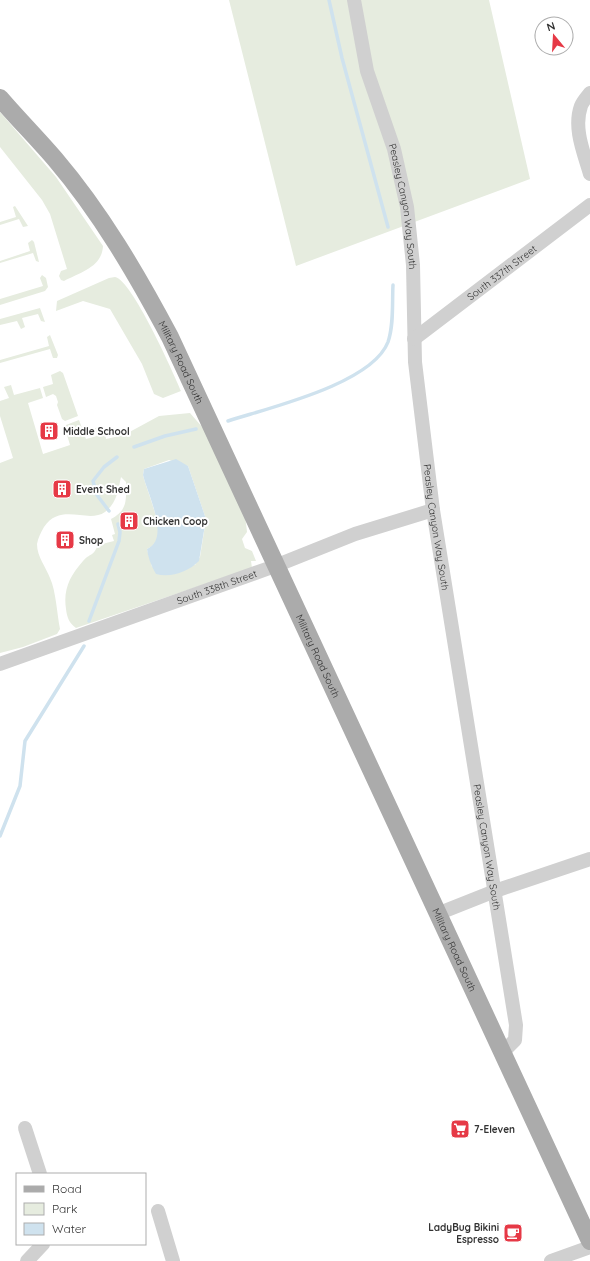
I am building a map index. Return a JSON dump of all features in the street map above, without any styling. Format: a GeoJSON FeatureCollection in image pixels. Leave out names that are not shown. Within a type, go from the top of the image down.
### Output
{"type":"FeatureCollection","features":[{"type":"Feature","properties":{"kind":"main road","name":"Military Road South"},"geometry":{"type":"LineString","coordinates":[[0,98],[56,160],[97,214],[148,295],[198,395],[275,566],[590,1241]]}},
{"type":"Feature","properties":{"kind":"street","name":"Peasley Canyon Way South"},"geometry":{"type":"LineString","coordinates":[[354,0],[367,71],[394,149],[407,207],[415,295],[414,339],[433,510],[517,1033],[515,1040],[503,1052]]}},
{"type":"Feature","properties":{"kind":"street"},"geometry":{"type":"LineString","coordinates":[[590,93],[581,105],[578,119],[579,135],[590,174]]}},
{"type":"Feature","properties":{"kind":"street","name":"South 337th Street"},"geometry":{"type":"LineString","coordinates":[[414,339],[590,205]]}},
{"type":"Feature","properties":{"kind":"street","name":"South 338th Street"},"geometry":{"type":"LineString","coordinates":[[0,664],[275,566],[355,534],[433,510]]}},
{"type":"Feature","properties":{"kind":"street"},"geometry":{"type":"LineString","coordinates":[[438,914],[495,890],[590,859]]}},
{"type":"Feature","properties":{"kind":"street"},"geometry":{"type":"LineString","coordinates":[[25,1128],[40,1173]]}},
{"type":"Feature","properties":{"kind":"street"},"geometry":{"type":"LineString","coordinates":[[158,1211],[173,1261]]}},
{"type":"Feature","properties":{"kind":"street"},"geometry":{"type":"LineString","coordinates":[[27,1261],[42,1245]]}},
{"type":"Feature","properties":{"kind":"street"},"geometry":{"type":"LineString","coordinates":[[551,1261],[590,1247]]}},
{"type":"Feature","properties":{"kind":"green space"},"geometry":{"type":"Polygon","coordinates":[[[229,0],[489,0],[530,179],[296,266],[229,0]]]}},
{"type":"Feature","properties":{"kind":"green space"},"geometry":{"type":"Polygon","coordinates":[[[0,112],[56,177],[103,246],[102,253],[95,264],[84,272],[64,281],[61,280],[59,276],[61,271],[67,269],[50,214],[42,200],[0,147],[0,112]]]}},
{"type":"Feature","properties":{"kind":"green space"},"geometry":{"type":"Polygon","coordinates":[[[15,206],[28,226],[23,227],[19,219],[0,225],[0,222],[16,217],[13,207],[15,206]]]}},
{"type":"Feature","properties":{"kind":"green space"},"geometry":{"type":"Polygon","coordinates":[[[32,240],[34,242],[39,262],[36,261],[33,253],[0,263],[0,261],[30,251],[28,243],[32,240]]]}},
{"type":"Feature","properties":{"kind":"green space"},"geometry":{"type":"Polygon","coordinates":[[[42,275],[46,278],[48,287],[45,291],[0,305],[0,299],[43,286],[40,278],[42,275]]]}},
{"type":"Feature","properties":{"kind":"green space"},"geometry":{"type":"Polygon","coordinates":[[[115,277],[122,282],[131,293],[141,309],[161,347],[181,391],[163,398],[154,394],[142,364],[110,309],[83,301],[56,311],[57,301],[109,278],[115,277]]]}},
{"type":"Feature","properties":{"kind":"green space"},"geometry":{"type":"Polygon","coordinates":[[[40,308],[45,322],[41,321],[38,314],[22,318],[25,327],[21,329],[17,321],[0,325],[0,319],[40,308]]]}},
{"type":"Feature","properties":{"kind":"green space"},"geometry":{"type":"Polygon","coordinates":[[[50,335],[58,355],[57,358],[53,358],[50,349],[0,363],[0,360],[49,346],[47,337],[50,335]]]}},
{"type":"Feature","properties":{"kind":"green space"},"geometry":{"type":"Polygon","coordinates":[[[60,371],[63,373],[78,416],[65,421],[62,419],[57,405],[58,402],[56,396],[53,394],[46,397],[43,387],[53,384],[51,375],[60,371]]]}},
{"type":"Feature","properties":{"kind":"green space"},"geometry":{"type":"Polygon","coordinates":[[[11,385],[14,395],[40,388],[43,398],[28,403],[43,454],[70,445],[65,428],[66,425],[79,420],[86,439],[97,436],[95,428],[104,426],[106,439],[124,435],[159,416],[190,413],[203,428],[245,515],[247,532],[242,539],[245,548],[252,551],[256,561],[251,561],[252,568],[76,628],[70,622],[67,615],[65,602],[68,583],[74,572],[85,559],[95,551],[98,545],[114,541],[112,535],[115,534],[111,519],[121,512],[126,499],[126,482],[121,477],[115,500],[105,512],[91,516],[66,514],[58,516],[44,527],[40,535],[37,549],[54,589],[60,629],[57,634],[23,647],[0,653],[0,463],[13,458],[0,416],[0,401],[9,398],[4,387],[11,385]],[[169,460],[144,469],[143,475],[154,509],[159,535],[157,541],[147,549],[152,567],[195,565],[200,557],[206,519],[188,466],[169,460]]]}},
{"type":"Feature","properties":{"kind":"water"},"geometry":{"type":"Polygon","coordinates":[[[176,459],[188,466],[206,519],[199,561],[185,571],[173,575],[162,575],[156,574],[151,565],[147,552],[147,549],[154,544],[157,536],[157,526],[156,515],[143,475],[144,469],[176,459]]]}},
{"type":"Feature","properties":{"kind":"waterway"},"geometry":{"type":"LineString","coordinates":[[329,0],[342,58],[388,227]]}},
{"type":"Feature","properties":{"kind":"waterway"},"geometry":{"type":"LineString","coordinates":[[228,421],[292,401],[341,382],[362,370],[378,357],[388,342],[390,335],[393,285]]}},
{"type":"Feature","properties":{"kind":"waterway"},"geometry":{"type":"LineString","coordinates":[[134,447],[165,436],[196,429]]}},
{"type":"Feature","properties":{"kind":"waterway"},"geometry":{"type":"LineString","coordinates":[[109,511],[97,495],[93,481],[104,467],[117,457]]}},
{"type":"Feature","properties":{"kind":"waterway"},"geometry":{"type":"LineString","coordinates":[[89,621],[119,541],[120,532],[118,524]]}},
{"type":"Feature","properties":{"kind":"waterway"},"geometry":{"type":"LineString","coordinates":[[0,836],[20,786],[25,741],[84,646]]}},
{"type":"Feature","properties":{"kind":"place","name":"Middle School"},"geometry":{"type":"Point","coordinates":[49,431]}},
{"type":"Feature","properties":{"kind":"place","name":"Event Shed"},"geometry":{"type":"Point","coordinates":[62,489]}},
{"type":"Feature","properties":{"kind":"place","name":"Chicken Coop"},"geometry":{"type":"Point","coordinates":[129,521]}},
{"type":"Feature","properties":{"kind":"place","name":"Shop"},"geometry":{"type":"Point","coordinates":[65,540]}},
{"type":"Feature","properties":{"kind":"place","name":"7-Eleven"},"geometry":{"type":"Point","coordinates":[460,1129]}},
{"type":"Feature","properties":{"kind":"place","name":"LadyBug Bikini Espresso"},"geometry":{"type":"Point","coordinates":[513,1233]}}]}
